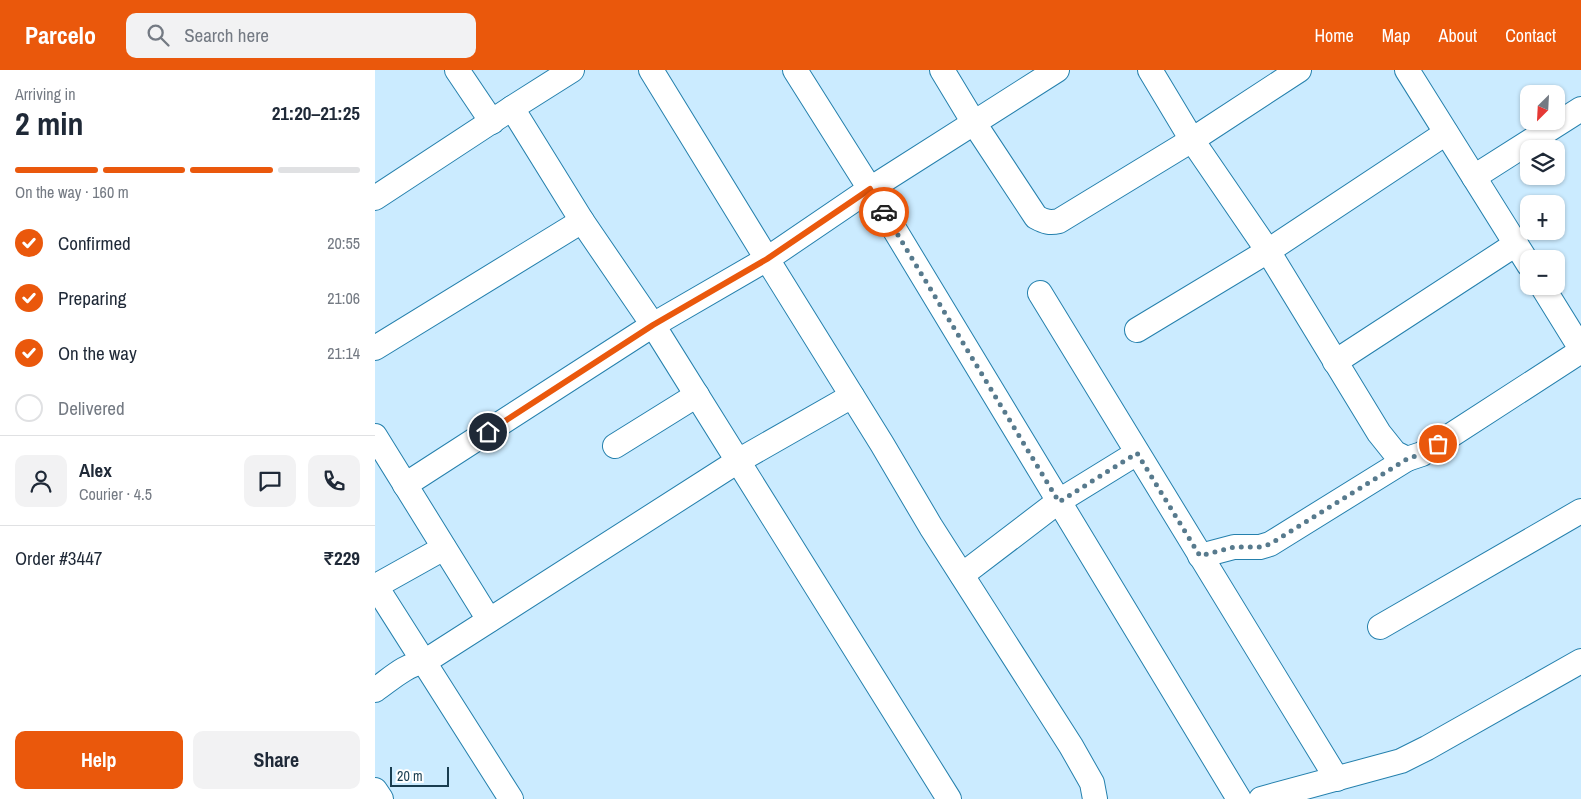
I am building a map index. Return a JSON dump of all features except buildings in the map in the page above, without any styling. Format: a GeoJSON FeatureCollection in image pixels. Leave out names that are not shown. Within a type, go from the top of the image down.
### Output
{"type":"FeatureCollection","features":[{"type":"Feature","properties":{"kind":"street"},"geometry":{"type":"LineString","coordinates":[[457,70],[492,122]]}},
{"type":"Feature","properties":{"kind":"street"},"geometry":{"type":"LineString","coordinates":[[375,198],[572,70]]}},
{"type":"Feature","properties":{"kind":"street"},"geometry":{"type":"LineString","coordinates":[[651,70],[962,575],[1071,746],[1092,783],[1095,799]]}},
{"type":"Feature","properties":{"kind":"street"},"geometry":{"type":"LineString","coordinates":[[795,70],[870,189],[1239,799]]}},
{"type":"Feature","properties":{"kind":"street"},"geometry":{"type":"LineString","coordinates":[[943,70],[974,123],[1036,217],[1051,223],[1059,221],[1193,140],[1299,70]]}},
{"type":"Feature","properties":{"kind":"street"},"geometry":{"type":"LineString","coordinates":[[405,485],[653,325],[767,259],[870,189],[1057,70]]}},
{"type":"Feature","properties":{"kind":"street"},"geometry":{"type":"LineString","coordinates":[[1149,70],[1268,252],[1379,433],[1395,453],[1407,459]]}},
{"type":"Feature","properties":{"kind":"street"},"geometry":{"type":"LineString","coordinates":[[1407,70],[1520,250]]}},
{"type":"Feature","properties":{"kind":"street"},"geometry":{"type":"LineString","coordinates":[[512,108],[582,221],[653,325],[949,799]]}},
{"type":"Feature","properties":{"kind":"street"},"geometry":{"type":"LineString","coordinates":[[1474,177],[1581,110]]}},
{"type":"Feature","properties":{"kind":"street"},"geometry":{"type":"LineString","coordinates":[[1137,330],[1268,252],[1447,133]]}},
{"type":"Feature","properties":{"kind":"street"},"geometry":{"type":"LineString","coordinates":[[375,348],[582,221]]}},
{"type":"Feature","properties":{"kind":"street"},"geometry":{"type":"LineString","coordinates":[[1335,362],[1516,244]]}},
{"type":"Feature","properties":{"kind":"street"},"geometry":{"type":"LineString","coordinates":[[1040,293],[1337,778]]}},
{"type":"Feature","properties":{"kind":"street"},"geometry":{"type":"LineString","coordinates":[[1200,556],[1234,547],[1260,547],[1270,544],[1407,459],[1422,454],[1581,350],[1547,295]]}},
{"type":"Feature","properties":{"kind":"street"},"geometry":{"type":"LineString","coordinates":[[615,446],[697,395]]}},
{"type":"Feature","properties":{"kind":"street"},"geometry":{"type":"LineString","coordinates":[[375,690],[405,668],[424,662],[738,461],[853,396]]}},
{"type":"Feature","properties":{"kind":"street"},"geometry":{"type":"LineString","coordinates":[[375,436],[489,620]]}},
{"type":"Feature","properties":{"kind":"street"},"geometry":{"type":"LineString","coordinates":[[962,575],[1059,502],[1137,453]]}},
{"type":"Feature","properties":{"kind":"street"},"geometry":{"type":"LineString","coordinates":[[1380,627],[1581,512]]}},
{"type":"Feature","properties":{"kind":"street"},"geometry":{"type":"LineString","coordinates":[[444,548],[376,585],[511,799]]}},
{"type":"Feature","properties":{"kind":"street"},"geometry":{"type":"LineString","coordinates":[[1263,799],[1401,761],[1581,661]]}},
{"type":"Feature","properties":{"kind":"street"},"geometry":{"type":"LineString","coordinates":[[375,790],[381,799]]}},
{"type":"Feature","properties":{"kind":"way so far"},"geometry":{"type":"LineString","coordinates":[[884,212],[1059,502],[1137,453],[1200,556],[1234,547],[1260,547],[1279,539],[1407,459],[1422,454],[1438,444]]}},
{"type":"Feature","properties":{"kind":"route"},"geometry":{"type":"LineString","coordinates":[[488,432],[653,325],[767,259],[870,189],[884,212]]}}]}
